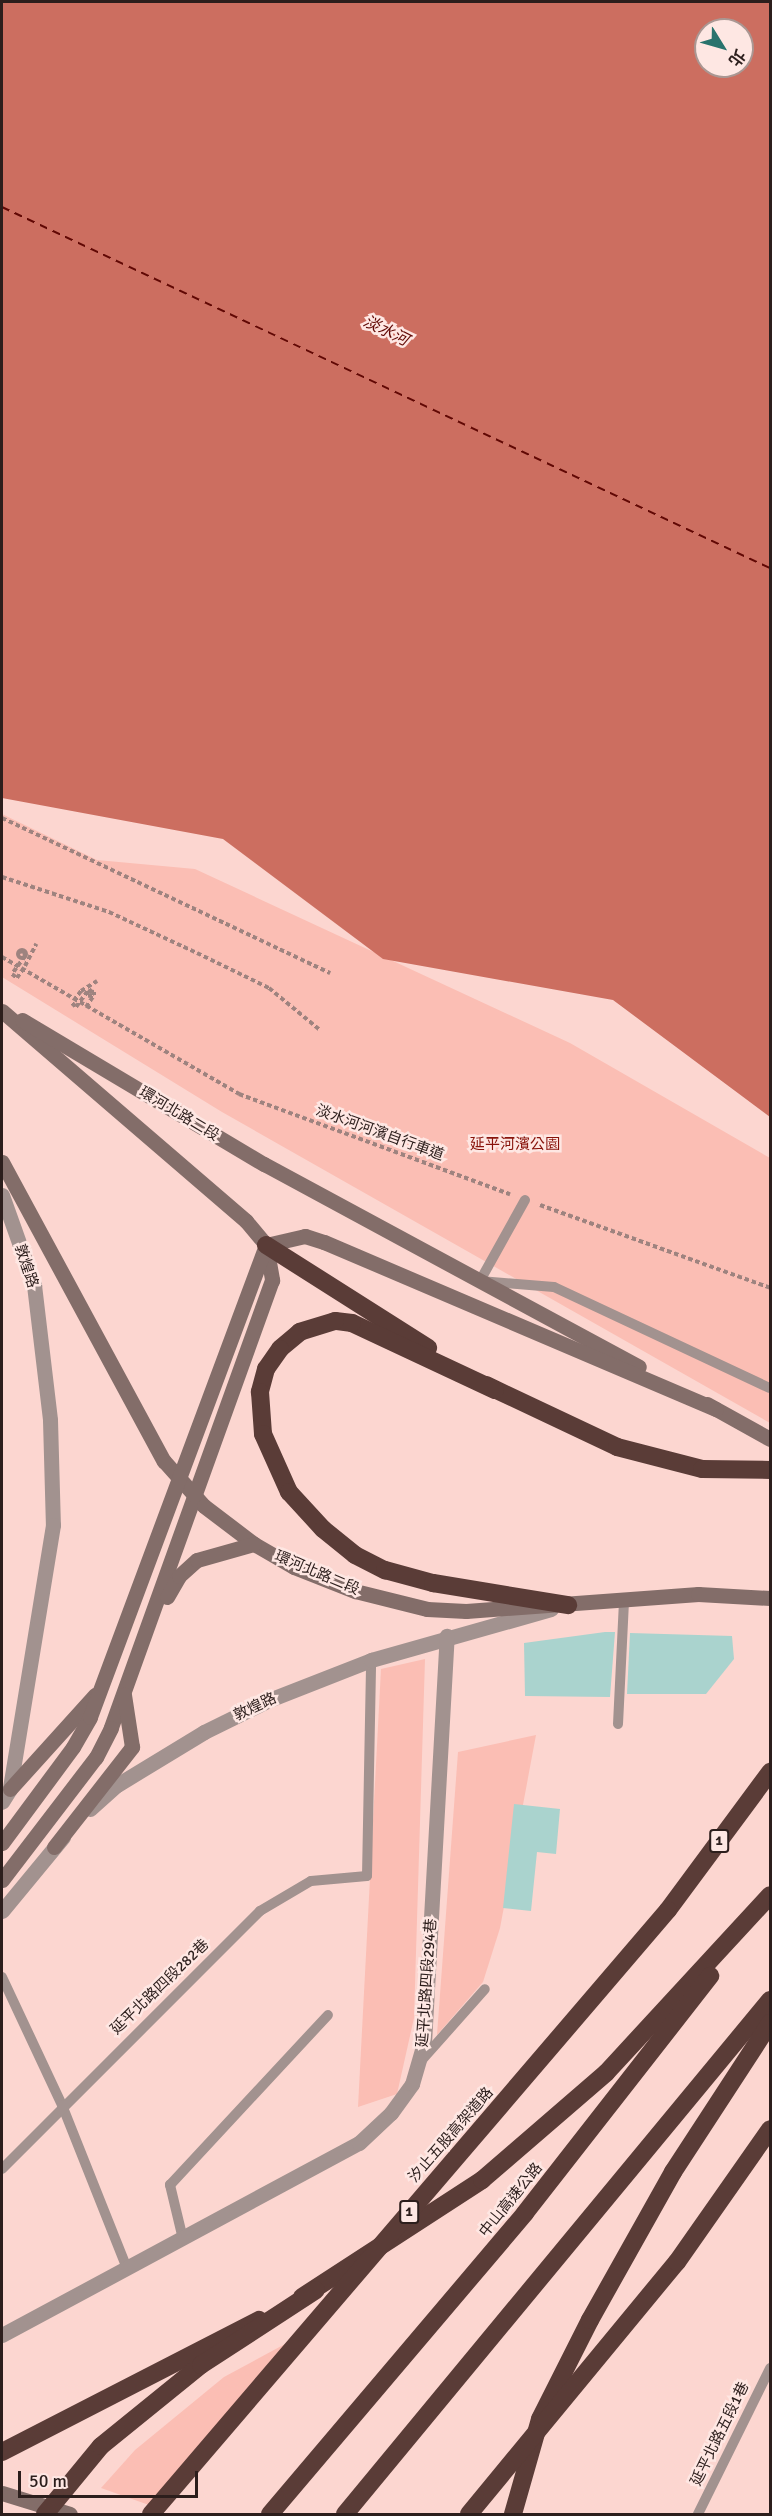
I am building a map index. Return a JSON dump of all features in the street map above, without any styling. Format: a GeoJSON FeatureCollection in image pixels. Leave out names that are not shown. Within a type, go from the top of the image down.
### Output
{"type":"FeatureCollection","features":[{"type":"Feature","properties":{"kind":"highway"},"geometry":{"type":"LineString","coordinates":[[266,1245],[495,1390]]}},
{"type":"Feature","properties":{"kind":"highway"},"geometry":{"type":"LineString","coordinates":[[568,1605],[433,1583],[385,1569],[355,1555],[323,1529],[289,1492],[263,1434],[260,1392],[266,1369],[280,1349],[300,1332],[335,1321],[352,1323],[617,1446],[702,1469],[771,1470]]}},
{"type":"Feature","properties":{"kind":"highway","name":"汐止五股高架道路"},"geometry":{"type":"LineString","coordinates":[[151,2514],[668,1910],[771,1772]]}},
{"type":"Feature","properties":{"kind":"highway","name":"1"},"geometry":{"type":"LineString","coordinates":[[45,2514],[101,2446],[201,2365],[482,2180],[606,2073],[771,1897]]}},
{"type":"Feature","properties":{"kind":"highway","name":"中山高速公路"},"geometry":{"type":"LineString","coordinates":[[270,2514],[525,2213],[771,1897]]}},
{"type":"Feature","properties":{"kind":"highway"},"geometry":{"type":"LineString","coordinates":[[345,2514],[771,2000]]}},
{"type":"Feature","properties":{"kind":"highway"},"geometry":{"type":"LineString","coordinates":[[513,2514],[540,2419],[672,2172],[771,2023]]}},
{"type":"Feature","properties":{"kind":"highway"},"geometry":{"type":"LineString","coordinates":[[469,2514],[676,2262],[771,2130]]}},
{"type":"Feature","properties":{"kind":"highway"},"geometry":{"type":"LineString","coordinates":[[2,2452],[316,2290]]}},
{"type":"Feature","properties":{"kind":"main road"},"geometry":{"type":"LineString","coordinates":[[2,1009],[246,1221],[266,1245],[272,1280],[124,1695],[96,1757],[2,1881]]}},
{"type":"Feature","properties":{"kind":"main road","name":"環河北路二段"},"geometry":{"type":"LineString","coordinates":[[2,1009],[264,1164],[771,1439]]}},
{"type":"Feature","properties":{"kind":"main road","name":"環河北路二段"},"geometry":{"type":"LineString","coordinates":[[2,1162],[153,1444],[179,1481],[195,1497],[254,1544],[294,1567],[355,1591],[427,1609],[466,1611],[698,1594],[771,1598]]}},
{"type":"Feature","properties":{"kind":"main road"},"geometry":{"type":"LineString","coordinates":[[266,1245],[305,1236],[324,1242],[716,1409]]}},
{"type":"Feature","properties":{"kind":"main road"},"geometry":{"type":"LineString","coordinates":[[2,1843],[73,1747],[103,1686],[266,1245]]}},
{"type":"Feature","properties":{"kind":"main road"},"geometry":{"type":"LineString","coordinates":[[148,1628],[187,1568],[215,1553],[254,1544]]}},
{"type":"Feature","properties":{"kind":"main road"},"geometry":{"type":"LineString","coordinates":[[6,1795],[103,1686]]}},
{"type":"Feature","properties":{"kind":"main road"},"geometry":{"type":"LineString","coordinates":[[54,1847],[132,1747],[124,1695]]}},
{"type":"Feature","properties":{"kind":"main road"},"geometry":{"type":"LineString","coordinates":[[2,2493],[70,2514]]}},
{"type":"Feature","properties":{"kind":"street","name":"敦煌路"},"geometry":{"type":"LineString","coordinates":[[2,1195],[34,1285],[50,1420],[53,1525],[6,1795]]}},
{"type":"Feature","properties":{"kind":"street","name":"敦煌路"},"geometry":{"type":"LineString","coordinates":[[2,1911],[54,1847],[117,1785],[204,1732],[269,1700],[371,1660],[447,1636],[568,1605]]}},
{"type":"Feature","properties":{"kind":"street","name":"延平北路四段294巷"},"geometry":{"type":"LineString","coordinates":[[2,2336],[359,2143],[391,2113],[412,2084],[421,2061],[447,1636]]}},
{"type":"Feature","properties":{"kind":"lane"},"geometry":{"type":"LineString","coordinates":[[525,1200],[480,1281],[554,1287],[771,1388]]}},
{"type":"Feature","properties":{"kind":"lane"},"geometry":{"type":"LineString","coordinates":[[618,1724],[624,1600]]}},
{"type":"Feature","properties":{"kind":"lane","name":"延平北路四段282巷"},"geometry":{"type":"LineString","coordinates":[[2,2169],[62,2105],[260,1911],[311,1881],[367,1876],[371,1660]]}},
{"type":"Feature","properties":{"kind":"lane"},"geometry":{"type":"LineString","coordinates":[[2,1977],[62,2105],[128,2268]]}},
{"type":"Feature","properties":{"kind":"lane"},"geometry":{"type":"LineString","coordinates":[[421,2061],[484,1989]]}},
{"type":"Feature","properties":{"kind":"lane"},"geometry":{"type":"LineString","coordinates":[[183,2239],[170,2185],[328,2015]]}},
{"type":"Feature","properties":{"kind":"lane","name":"延平北路五段1巷"},"geometry":{"type":"LineString","coordinates":[[698,2514],[771,2368]]}},
{"type":"Feature","properties":{"kind":"path"},"geometry":{"type":"LineString","coordinates":[[2,818],[330,973]]}},
{"type":"Feature","properties":{"kind":"path"},"geometry":{"type":"LineString","coordinates":[[2,877],[109,912],[197,953],[269,988],[320,1030]]}},
{"type":"Feature","properties":{"kind":"path"},"geometry":{"type":"LineString","coordinates":[[25,956],[12,974],[17,978],[36,944]]}},
{"type":"Feature","properties":{"kind":"path"},"geometry":{"type":"LineString","coordinates":[[19,952],[24,951],[25,956]]}},
{"type":"Feature","properties":{"kind":"path"},"geometry":{"type":"LineString","coordinates":[[19,952],[20,958],[25,956]]}},
{"type":"Feature","properties":{"kind":"path"},"geometry":{"type":"LineString","coordinates":[[11,963],[19,952]]}},
{"type":"Feature","properties":{"kind":"path","name":"淡水河河濱自行車道"},"geometry":{"type":"LineString","coordinates":[[2,957],[239,1094],[771,1288]]}},
{"type":"Feature","properties":{"kind":"path"},"geometry":{"type":"LineString","coordinates":[[86,1007],[94,993],[88,996],[87,991],[76,1006],[72,1003],[81,991],[97,981]]}},
{"type":"Feature","properties":{"kind":"green space","name":"延平河濱公園"},"geometry":{"type":"Polygon","coordinates":[[[2,814],[97,860],[195,869],[570,1043],[770,1158],[770,1423],[222,1112],[2,977],[2,814]]]}},
{"type":"Feature","properties":{"kind":"green space"},"geometry":{"type":"Polygon","coordinates":[[[425,1659],[414,2018],[397,2094],[358,2107],[381,1669],[425,1659]]]}},
{"type":"Feature","properties":{"kind":"green space"},"geometry":{"type":"Polygon","coordinates":[[[536,1735],[500,1928],[483,1982],[437,2035],[458,1752],[536,1735]]]}},
{"type":"Feature","properties":{"kind":"green space"},"geometry":{"type":"Polygon","coordinates":[[[285,2344],[149,2505],[101,2488],[135,2450],[224,2377],[285,2344]]]}},
{"type":"Feature","properties":{"kind":"water","name":"淡水河"},"geometry":{"type":"Polygon","coordinates":[[[2,2],[770,2],[770,1117],[613,1000],[383,959],[223,839],[2,798],[2,2]]]}},
{"type":"Feature","properties":{"kind":"building"},"geometry":{"type":"Polygon","coordinates":[[[615,1632],[610,1697],[525,1696],[524,1643],[615,1632]]]}},
{"type":"Feature","properties":{"kind":"building"},"geometry":{"type":"Polygon","coordinates":[[[630,1633],[732,1636],[734,1659],[706,1694],[627,1694],[630,1633]]]}},
{"type":"Feature","properties":{"kind":"building"},"geometry":{"type":"Polygon","coordinates":[[[514,1804],[560,1809],[556,1854],[537,1852],[531,1911],[503,1908],[514,1804]]]}},
{"type":"Feature","properties":{"kind":"ferry route"},"geometry":{"type":"LineString","coordinates":[[2,207],[770,568]]}}]}
